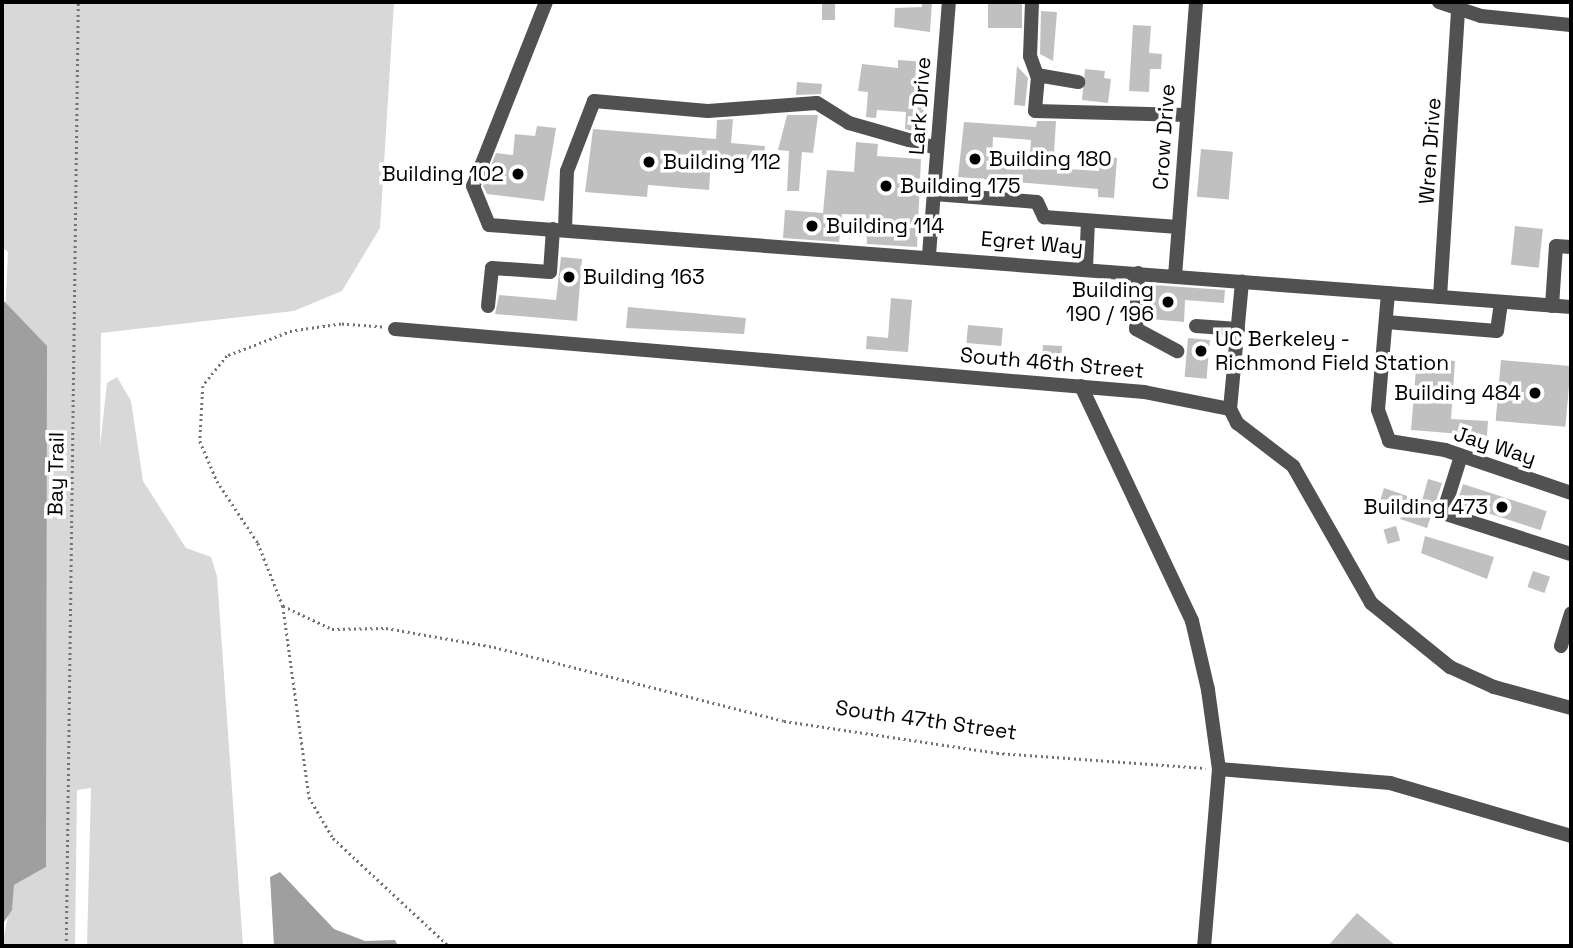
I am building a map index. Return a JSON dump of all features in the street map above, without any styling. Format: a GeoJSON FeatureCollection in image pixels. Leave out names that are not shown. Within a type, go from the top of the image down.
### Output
{"type":"FeatureCollection","features":[{"type":"Feature","properties":{"kind":"street","name":"Egret Way"},"geometry":{"type":"LineString","coordinates":[[546,2],[472,186],[489,225],[929,255],[1571,307]]}},
{"type":"Feature","properties":{"kind":"street","name":"Lark Drive"},"geometry":{"type":"LineString","coordinates":[[929,255],[949,2]]}},
{"type":"Feature","properties":{"kind":"street"},"geometry":{"type":"LineString","coordinates":[[1032,2],[1030,56],[1038,76],[1035,111],[1187,115]]}},
{"type":"Feature","properties":{"kind":"street","name":"Crow Drive"},"geometry":{"type":"LineString","coordinates":[[1174,276],[1196,2]]}},
{"type":"Feature","properties":{"kind":"street"},"geometry":{"type":"LineString","coordinates":[[1439,2],[1458,9],[1571,24]]}},
{"type":"Feature","properties":{"kind":"street","name":"Wren Drive"},"geometry":{"type":"LineString","coordinates":[[1440,297],[1458,9]]}},
{"type":"Feature","properties":{"kind":"street"},"geometry":{"type":"LineString","coordinates":[[1038,76],[1078,82]]}},
{"type":"Feature","properties":{"kind":"street"},"geometry":{"type":"LineString","coordinates":[[488,306],[492,268],[550,272],[567,171],[594,101],[708,111],[817,103],[849,123],[937,148]]}},
{"type":"Feature","properties":{"kind":"street"},"geometry":{"type":"LineString","coordinates":[[934,194],[1037,202],[1044,218],[1178,227]]}},
{"type":"Feature","properties":{"kind":"street"},"geometry":{"type":"LineString","coordinates":[[1086,268],[1088,221]]}},
{"type":"Feature","properties":{"kind":"street"},"geometry":{"type":"LineString","coordinates":[[1552,306],[1556,246],[1571,247]]}},
{"type":"Feature","properties":{"kind":"street"},"geometry":{"type":"LineString","coordinates":[[1139,273],[1136,329],[1177,351]]}},
{"type":"Feature","properties":{"kind":"street"},"geometry":{"type":"LineString","coordinates":[[1242,282],[1230,409],[1237,423],[1293,466],[1371,603],[1450,667],[1494,687],[1571,708]]}},
{"type":"Feature","properties":{"kind":"street","name":"Jay Way"},"geometry":{"type":"LineString","coordinates":[[1388,293],[1378,410],[1383,431],[1400,447],[1461,456],[1571,493]]}},
{"type":"Feature","properties":{"kind":"street"},"geometry":{"type":"LineString","coordinates":[[1386,322],[1497,331],[1501,302]]}},
{"type":"Feature","properties":{"kind":"street"},"geometry":{"type":"LineString","coordinates":[[1196,326],[1238,329]]}},
{"type":"Feature","properties":{"kind":"street","name":"South 46th Street"},"geometry":{"type":"LineString","coordinates":[[395,329],[1081,386],[1230,409]]}},
{"type":"Feature","properties":{"kind":"street"},"geometry":{"type":"LineString","coordinates":[[1081,386],[1192,621],[1219,769],[1204,946]]}},
{"type":"Feature","properties":{"kind":"street"},"geometry":{"type":"LineString","coordinates":[[1461,456],[1443,513],[1571,554]]}},
{"type":"Feature","properties":{"kind":"street"},"geometry":{"type":"LineString","coordinates":[[1562,646],[1571,613]]}},
{"type":"Feature","properties":{"kind":"street"},"geometry":{"type":"LineString","coordinates":[[1219,769],[1390,783],[1571,836]]}},
{"type":"Feature","properties":{"kind":"path","name":"Bay Trail"},"geometry":{"type":"LineString","coordinates":[[66,946],[78,2]]}},
{"type":"Feature","properties":{"kind":"path"},"geometry":{"type":"LineString","coordinates":[[395,329],[341,324],[292,331],[227,356],[203,386],[200,441],[217,481],[258,543],[283,606],[309,797],[333,838],[449,946]]}},
{"type":"Feature","properties":{"kind":"path","name":"South 47th Street"},"geometry":{"type":"LineString","coordinates":[[283,606],[332,629],[386,628],[494,648],[784,720],[998,753],[1219,769]]}},
{"type":"Feature","properties":{"kind":"shaded area"},"geometry":{"type":"Polygon","coordinates":[[[2,2],[394,2],[380,228],[342,291],[294,311],[101,333],[100,447],[107,383],[117,377],[131,401],[143,481],[186,548],[211,557],[217,576],[243,946],[87,946],[91,788],[77,790],[75,946],[2,946],[14,885],[46,867],[46,674],[2,379],[8,252],[2,247],[2,2]]]}},
{"type":"Feature","properties":{"kind":"shaded area"},"geometry":{"type":"Polygon","coordinates":[[[2,299],[47,346],[46,867],[14,885],[12,910],[2,925],[2,299]]]}},
{"type":"Feature","properties":{"kind":"shaded area"},"geometry":{"type":"Polygon","coordinates":[[[280,872],[334,929],[365,941],[395,940],[398,946],[274,946],[270,877],[280,872]]]}},
{"type":"Feature","properties":{"kind":"building"},"geometry":{"type":"Polygon","coordinates":[[[822,2],[835,2],[835,20],[822,20],[822,2]]]}},
{"type":"Feature","properties":{"kind":"building"},"geometry":{"type":"Polygon","coordinates":[[[922,2],[932,2],[930,32],[894,27],[895,8],[922,7],[922,2]]]}},
{"type":"Feature","properties":{"kind":"building"},"geometry":{"type":"Polygon","coordinates":[[[988,2],[1022,2],[1022,28],[988,28],[988,2]]]}},
{"type":"Feature","properties":{"kind":"building"},"geometry":{"type":"Polygon","coordinates":[[[1041,11],[1057,12],[1053,61],[1040,54],[1041,11]]]}},
{"type":"Feature","properties":{"kind":"building"},"geometry":{"type":"Polygon","coordinates":[[[1133,25],[1151,26],[1149,53],[1162,54],[1161,69],[1150,69],[1149,92],[1129,91],[1133,25]]]}},
{"type":"Feature","properties":{"kind":"building"},"geometry":{"type":"Polygon","coordinates":[[[898,60],[926,62],[923,134],[905,129],[906,112],[877,110],[876,118],[866,117],[868,92],[858,91],[862,64],[898,68],[898,60]]]}},
{"type":"Feature","properties":{"kind":"building"},"geometry":{"type":"Polygon","coordinates":[[[1017,66],[1028,78],[1025,106],[1014,105],[1017,66]]]}},
{"type":"Feature","properties":{"kind":"building"},"geometry":{"type":"Polygon","coordinates":[[[1085,69],[1105,71],[1104,78],[1111,79],[1108,103],[1082,100],[1085,69]]]}},
{"type":"Feature","properties":{"kind":"building"},"geometry":{"type":"Polygon","coordinates":[[[797,82],[822,84],[821,94],[796,95],[797,82]]]}},
{"type":"Feature","properties":{"kind":"building"},"geometry":{"type":"Polygon","coordinates":[[[787,115],[818,115],[813,153],[802,152],[799,191],[787,191],[789,151],[778,150],[787,115]]]}},
{"type":"Feature","properties":{"kind":"building","name":"Building 112"},"geometry":{"type":"Polygon","coordinates":[[[733,119],[731,143],[765,146],[763,165],[711,161],[709,190],[648,185],[647,197],[585,192],[593,129],[716,139],[717,120],[733,119]]]}},
{"type":"Feature","properties":{"kind":"building","name":"Building 180"},"geometry":{"type":"Polygon","coordinates":[[[1037,121],[1056,121],[1053,168],[1099,171],[1100,156],[1117,158],[1114,198],[1098,197],[1098,189],[958,177],[964,122],[1036,127],[1037,121]],[[993,137],[992,161],[1029,164],[1031,140],[993,137]]]}},
{"type":"Feature","properties":{"kind":"building","name":"Building 102"},"geometry":{"type":"Polygon","coordinates":[[[537,126],[556,128],[544,201],[487,194],[483,186],[496,153],[513,155],[515,134],[535,136],[537,126]]]}},
{"type":"Feature","properties":{"kind":"building","name":"Building 175"},"geometry":{"type":"Polygon","coordinates":[[[856,142],[878,144],[877,156],[921,159],[917,247],[867,244],[866,215],[842,214],[839,242],[783,238],[785,210],[823,213],[827,170],[854,172],[856,142]]]}},
{"type":"Feature","properties":{"kind":"building"},"geometry":{"type":"Polygon","coordinates":[[[1201,149],[1233,152],[1229,200],[1197,197],[1201,149]]]}},
{"type":"Feature","properties":{"kind":"building"},"geometry":{"type":"Polygon","coordinates":[[[1515,226],[1543,229],[1539,268],[1511,265],[1515,226]]]}},
{"type":"Feature","properties":{"kind":"building","name":"Building 163"},"geometry":{"type":"Polygon","coordinates":[[[561,257],[582,259],[577,321],[495,314],[499,295],[556,300],[561,257]]]}},
{"type":"Feature","properties":{"kind":"building","name":"Building 190 / 196"},"geometry":{"type":"Polygon","coordinates":[[[1153,285],[1225,290],[1224,303],[1185,300],[1184,322],[1151,319],[1153,285]]]}},
{"type":"Feature","properties":{"kind":"building"},"geometry":{"type":"Polygon","coordinates":[[[891,298],[912,300],[908,352],[866,349],[867,336],[888,338],[891,298]]]}},
{"type":"Feature","properties":{"kind":"building"},"geometry":{"type":"Polygon","coordinates":[[[628,307],[746,318],[744,334],[626,328],[628,307]]]}},
{"type":"Feature","properties":{"kind":"building"},"geometry":{"type":"Polygon","coordinates":[[[968,325],[1003,328],[1001,346],[966,343],[968,325]]]}},
{"type":"Feature","properties":{"kind":"building"},"geometry":{"type":"Polygon","coordinates":[[[1188,338],[1210,340],[1207,379],[1185,377],[1188,338]]]}},
{"type":"Feature","properties":{"kind":"building"},"geometry":{"type":"Polygon","coordinates":[[[1043,345],[1062,346],[1061,361],[1042,360],[1043,345]]]}},
{"type":"Feature","properties":{"kind":"building"},"geometry":{"type":"Polygon","coordinates":[[[1417,357],[1455,361],[1451,419],[1488,421],[1487,436],[1411,430],[1417,357]]]}},
{"type":"Feature","properties":{"kind":"building","name":"Building 484"},"geometry":{"type":"Polygon","coordinates":[[[1501,360],[1571,366],[1565,427],[1496,421],[1501,360]]]}},
{"type":"Feature","properties":{"kind":"building"},"geometry":{"type":"Polygon","coordinates":[[[1428,479],[1442,483],[1427,528],[1400,519],[1404,509],[1380,501],[1384,488],[1422,501],[1428,479]]]}},
{"type":"Feature","properties":{"kind":"building","name":"Building 473"},"geometry":{"type":"Polygon","coordinates":[[[1463,484],[1547,511],[1541,530],[1457,503],[1463,484]]]}},
{"type":"Feature","properties":{"kind":"building"},"geometry":{"type":"Polygon","coordinates":[[[1396,526],[1400,540],[1388,544],[1384,530],[1396,526]]]}},
{"type":"Feature","properties":{"kind":"building"},"geometry":{"type":"Polygon","coordinates":[[[1425,536],[1494,557],[1487,579],[1421,553],[1425,536]]]}},
{"type":"Feature","properties":{"kind":"building"},"geometry":{"type":"Polygon","coordinates":[[[1533,571],[1550,577],[1544,593],[1527,587],[1533,571]]]}},
{"type":"Feature","properties":{"kind":"building"},"geometry":{"type":"Polygon","coordinates":[[[1357,913],[1396,946],[1328,946],[1357,913]]]}},
{"type":"Feature","properties":{"kind":"place","name":"Building 180"},"geometry":{"type":"Point","coordinates":[975,159]}},
{"type":"Feature","properties":{"kind":"place","name":"Building 112"},"geometry":{"type":"Point","coordinates":[649,162]}},
{"type":"Feature","properties":{"kind":"place","name":"Building 102"},"geometry":{"type":"Point","coordinates":[518,174]}},
{"type":"Feature","properties":{"kind":"place","name":"Building 175"},"geometry":{"type":"Point","coordinates":[886,186]}},
{"type":"Feature","properties":{"kind":"place","name":"Building 114"},"geometry":{"type":"Point","coordinates":[812,226]}},
{"type":"Feature","properties":{"kind":"place","name":"Building 163"},"geometry":{"type":"Point","coordinates":[569,277]}},
{"type":"Feature","properties":{"kind":"place","name":"Building 190 / 196"},"geometry":{"type":"Point","coordinates":[1168,302]}},
{"type":"Feature","properties":{"kind":"place","name":"UC Berkeley - Richmond Field Station"},"geometry":{"type":"Point","coordinates":[1201,351]}},
{"type":"Feature","properties":{"kind":"place","name":"Building 484"},"geometry":{"type":"Point","coordinates":[1535,393]}},
{"type":"Feature","properties":{"kind":"place","name":"Building 473"},"geometry":{"type":"Point","coordinates":[1502,507]}}]}
